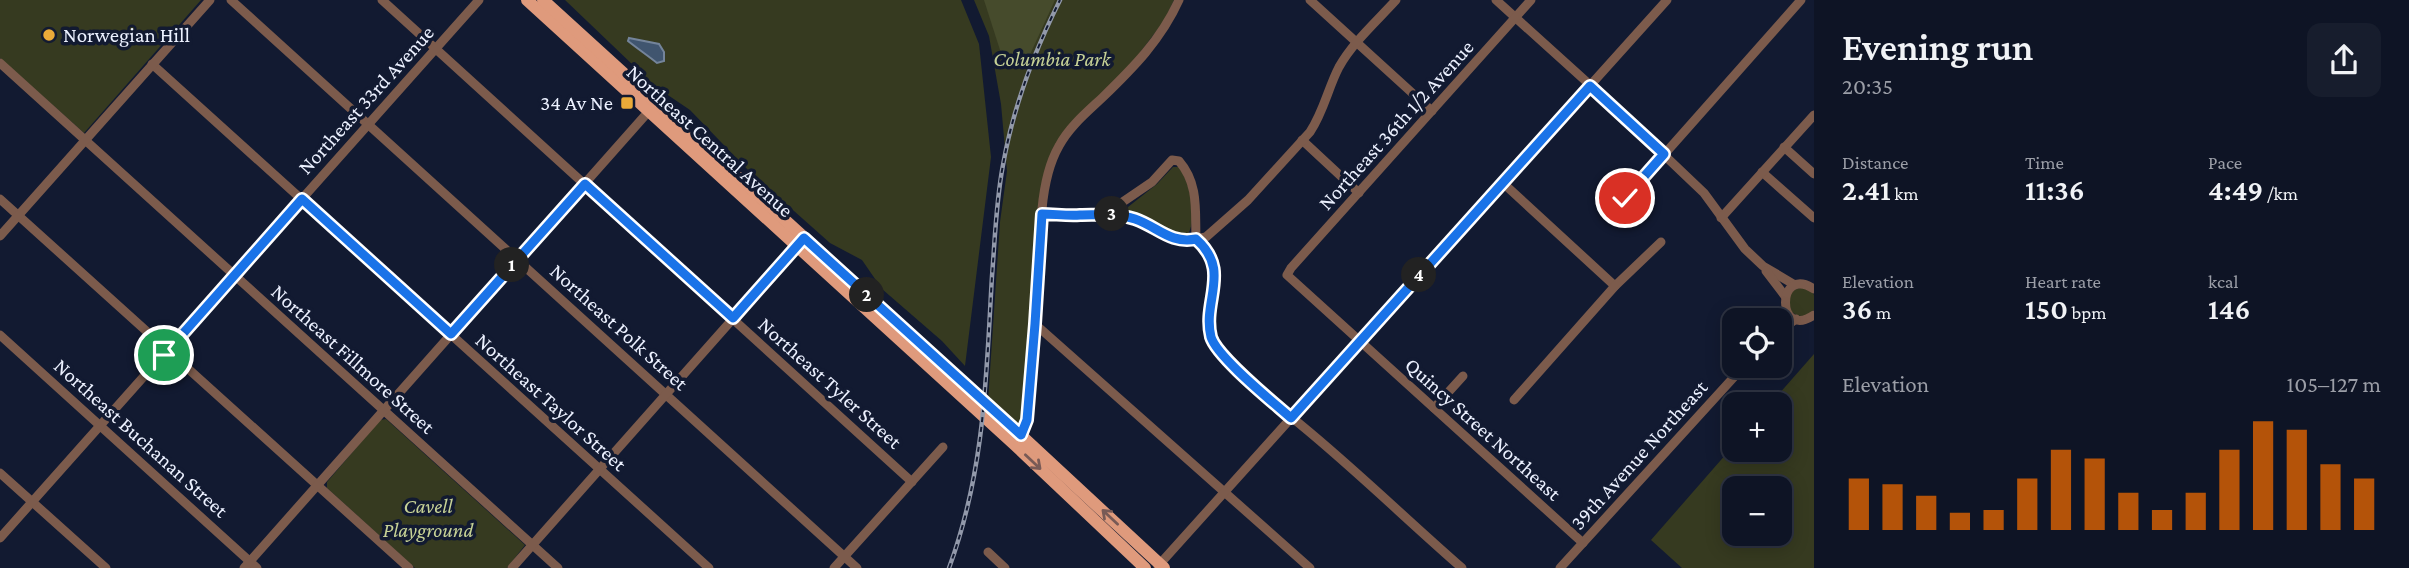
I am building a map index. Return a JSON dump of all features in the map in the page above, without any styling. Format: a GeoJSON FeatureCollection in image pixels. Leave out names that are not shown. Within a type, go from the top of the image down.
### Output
{"type":"FeatureCollection","features":[{"type":"Feature","properties":{"kind":"main road","name":"Northeast Central Avenue"},"geometry":{"type":"LineString","coordinates":[[527,0],[649,111],[801,242]]}},
{"type":"Feature","properties":{"kind":"main road","name":"Northeast Central Avenue"},"geometry":{"type":"LineString","coordinates":[[543,0],[801,242],[1160,567]]}},
{"type":"Feature","properties":{"kind":"main road","name":"Northeast Central Avenue"},"geometry":{"type":"LineString","coordinates":[[1017,439],[1145,568]]}},
{"type":"Feature","properties":{"kind":"street"},"geometry":{"type":"LineString","coordinates":[[0,236],[210,0]]}},
{"type":"Feature","properties":{"kind":"street","name":"Northeast Polk Street"},"geometry":{"type":"LineString","coordinates":[[231,0],[857,568]]}},
{"type":"Feature","properties":{"kind":"street","name":"Northeast Tyler Street"},"geometry":{"type":"LineString","coordinates":[[382,0],[912,482]]}},
{"type":"Feature","properties":{"kind":"street","name":"Northeast 33rd Avenue"},"geometry":{"type":"LineString","coordinates":[[0,538],[479,0]]}},
{"type":"Feature","properties":{"kind":"street"},"geometry":{"type":"LineString","coordinates":[[1017,439],[1027,420],[1044,191],[1058,146],[1082,117],[1148,52],[1179,0]]}},
{"type":"Feature","properties":{"kind":"street"},"geometry":{"type":"LineString","coordinates":[[1310,0],[1432,111]]}},
{"type":"Feature","properties":{"kind":"street"},"geometry":{"type":"LineString","coordinates":[[1042,214],[1105,214],[1137,219],[1180,241],[1209,235],[1248,200],[1318,121],[1338,68],[1396,0]]}},
{"type":"Feature","properties":{"kind":"street"},"geometry":{"type":"LineString","coordinates":[[1496,0],[1704,193],[1745,249],[1763,266],[1785,296],[1786,308]]}},
{"type":"Feature","properties":{"kind":"street","name":"Northeast 36th 1/2 Avenue"},"geometry":{"type":"LineString","coordinates":[[1287,275],[1531,0]]}},
{"type":"Feature","properties":{"kind":"street"},"geometry":{"type":"LineString","coordinates":[[1160,567],[1223,493],[1667,0]]}},
{"type":"Feature","properties":{"kind":"street"},"geometry":{"type":"LineString","coordinates":[[1622,202],[1801,0]]}},
{"type":"Feature","properties":{"kind":"street","name":"Northeast Fillmore Street"},"geometry":{"type":"LineString","coordinates":[[0,63],[558,568]]}},
{"type":"Feature","properties":{"kind":"street","name":"Northeast Taylor Street"},"geometry":{"type":"LineString","coordinates":[[152,64],[709,568]]}},
{"type":"Feature","properties":{"kind":"street"},"geometry":{"type":"LineString","coordinates":[[251,566],[317,485],[649,111]]}},
{"type":"Feature","properties":{"kind":"street"},"geometry":{"type":"LineString","coordinates":[[1721,218],[1814,115]]}},
{"type":"Feature","properties":{"kind":"street"},"geometry":{"type":"LineString","coordinates":[[1302,140],[1359,192]]}},
{"type":"Feature","properties":{"kind":"street"},"geometry":{"type":"LineString","coordinates":[[1784,147],[1814,174]]}},
{"type":"Feature","properties":{"kind":"street"},"geometry":{"type":"LineString","coordinates":[[1105,214],[1152,182],[1166,164],[1172,160],[1179,161],[1188,173],[1193,187],[1196,239],[1205,247],[1213,263],[1210,326],[1216,347],[1291,418],[1462,568]]}},
{"type":"Feature","properties":{"kind":"street"},"geometry":{"type":"LineString","coordinates":[[1762,172],[1814,218]]}},
{"type":"Feature","properties":{"kind":"street"},"geometry":{"type":"LineString","coordinates":[[1503,183],[1615,286]]}},
{"type":"Feature","properties":{"kind":"street"},"geometry":{"type":"LineString","coordinates":[[0,199],[409,568]]}},
{"type":"Feature","properties":{"kind":"street"},"geometry":{"type":"LineString","coordinates":[[512,568],[801,242]]}},
{"type":"Feature","properties":{"kind":"street"},"geometry":{"type":"LineString","coordinates":[[1514,400],[1615,286],[1661,242]]}},
{"type":"Feature","properties":{"kind":"street"},"geometry":{"type":"LineString","coordinates":[[1763,266],[1795,285],[1812,285]]}},
{"type":"Feature","properties":{"kind":"street","name":"Quincy Street Northeast"},"geometry":{"type":"LineString","coordinates":[[1287,275],[1583,543]]}},
{"type":"Feature","properties":{"kind":"street"},"geometry":{"type":"LineString","coordinates":[[1785,296],[1795,285]]}},
{"type":"Feature","properties":{"kind":"street"},"geometry":{"type":"LineString","coordinates":[[1792,315],[1796,319]]}},
{"type":"Feature","properties":{"kind":"street"},"geometry":{"type":"LineString","coordinates":[[1792,322],[1796,319],[1811,319]]}},
{"type":"Feature","properties":{"kind":"street"},"geometry":{"type":"LineString","coordinates":[[1035,324],[1310,568]]}},
{"type":"Feature","properties":{"kind":"street","name":"Northeast Buchanan Street"},"geometry":{"type":"LineString","coordinates":[[0,335],[251,566]]}},
{"type":"Feature","properties":{"kind":"street"},"geometry":{"type":"LineString","coordinates":[[1434,408],[1463,376]]}},
{"type":"Feature","properties":{"kind":"street","name":"39th Avenue Northeast"},"geometry":{"type":"LineString","coordinates":[[1560,568],[1733,378]]}},
{"type":"Feature","properties":{"kind":"street"},"geometry":{"type":"LineString","coordinates":[[834,568],[943,447]]}},
{"type":"Feature","properties":{"kind":"street"},"geometry":{"type":"LineString","coordinates":[[0,472],[106,568]]}},
{"type":"Feature","properties":{"kind":"street"},"geometry":{"type":"LineString","coordinates":[[988,552],[1006,568]]}},
{"type":"Feature","properties":{"kind":"green space"},"geometry":{"type":"Polygon","coordinates":[[[0,0],[201,0],[84,133],[0,58],[0,0]]]}},
{"type":"Feature","properties":{"kind":"green space"},"geometry":{"type":"Polygon","coordinates":[[[565,0],[961,0],[979,44],[991,157],[965,366],[942,341],[882,289],[862,260],[830,243],[749,171],[690,110],[656,87],[565,0]]]}},
{"type":"Feature","properties":{"kind":"green space","name":"Columbia Park"},"geometry":{"type":"Polygon","coordinates":[[[974,0],[1174,0],[1164,21],[1132,63],[1052,153],[1026,396],[1023,419],[1018,423],[1013,423],[988,401],[1000,222],[1007,171],[1001,104],[989,36],[974,0]]]}},
{"type":"Feature","properties":{"kind":"green space"},"geometry":{"type":"Polygon","coordinates":[[[984,0],[1055,0],[1027,61],[1011,65],[1000,50],[984,0]]]}},
{"type":"Feature","properties":{"kind":"green space"},"geometry":{"type":"Polygon","coordinates":[[[1173,167],[1179,167],[1183,173],[1191,202],[1192,222],[1186,237],[1172,236],[1153,222],[1127,211],[1128,207],[1173,167]]]}},
{"type":"Feature","properties":{"kind":"green space"},"geometry":{"type":"Polygon","coordinates":[[[1797,289],[1807,289],[1814,295],[1814,309],[1807,315],[1797,315],[1789,307],[1789,297],[1797,289]]]}},
{"type":"Feature","properties":{"kind":"green space"},"geometry":{"type":"Polygon","coordinates":[[[1814,354],[1814,568],[1682,568],[1651,540],[1722,459],[1722,462],[1792,462],[1792,392],[1781,392],[1814,354]]]}},
{"type":"Feature","properties":{"kind":"green space","name":"Cavell Playground"},"geometry":{"type":"Polygon","coordinates":[[[386,419],[525,545],[507,568],[415,568],[327,488],[327,482],[380,420],[386,419]]]}},
{"type":"Feature","properties":{"kind":"water"},"geometry":{"type":"Polygon","coordinates":[[[629,38],[659,44],[664,52],[664,61],[657,63],[628,41],[629,38]]]}},
{"type":"Feature","properties":{"kind":"railway"},"geometry":{"type":"LineString","coordinates":[[949,568],[970,495],[982,424],[996,220],[1003,165],[1012,122],[1026,81],[1060,0]]}},
{"type":"Feature","properties":{"kind":"place","name":"Norwegian Hill"},"geometry":{"type":"Point","coordinates":[49,35]}},
{"type":"Feature","properties":{"kind":"place","name":"34 Av Ne"},"geometry":{"type":"Point","coordinates":[627,103]}},
{"type":"Feature","properties":{"kind":"route"},"geometry":{"type":"LineString","coordinates":[[164,355],[302,199],[451,334],[585,184],[733,318],[804,238],[1021,435],[1027,420],[1042,214],[1105,214],[1137,219],[1170,238],[1180,241],[1196,239],[1205,247],[1213,263],[1215,275],[1210,326],[1216,347],[1291,418],[1590,86],[1664,154],[1625,198]]}}]}
